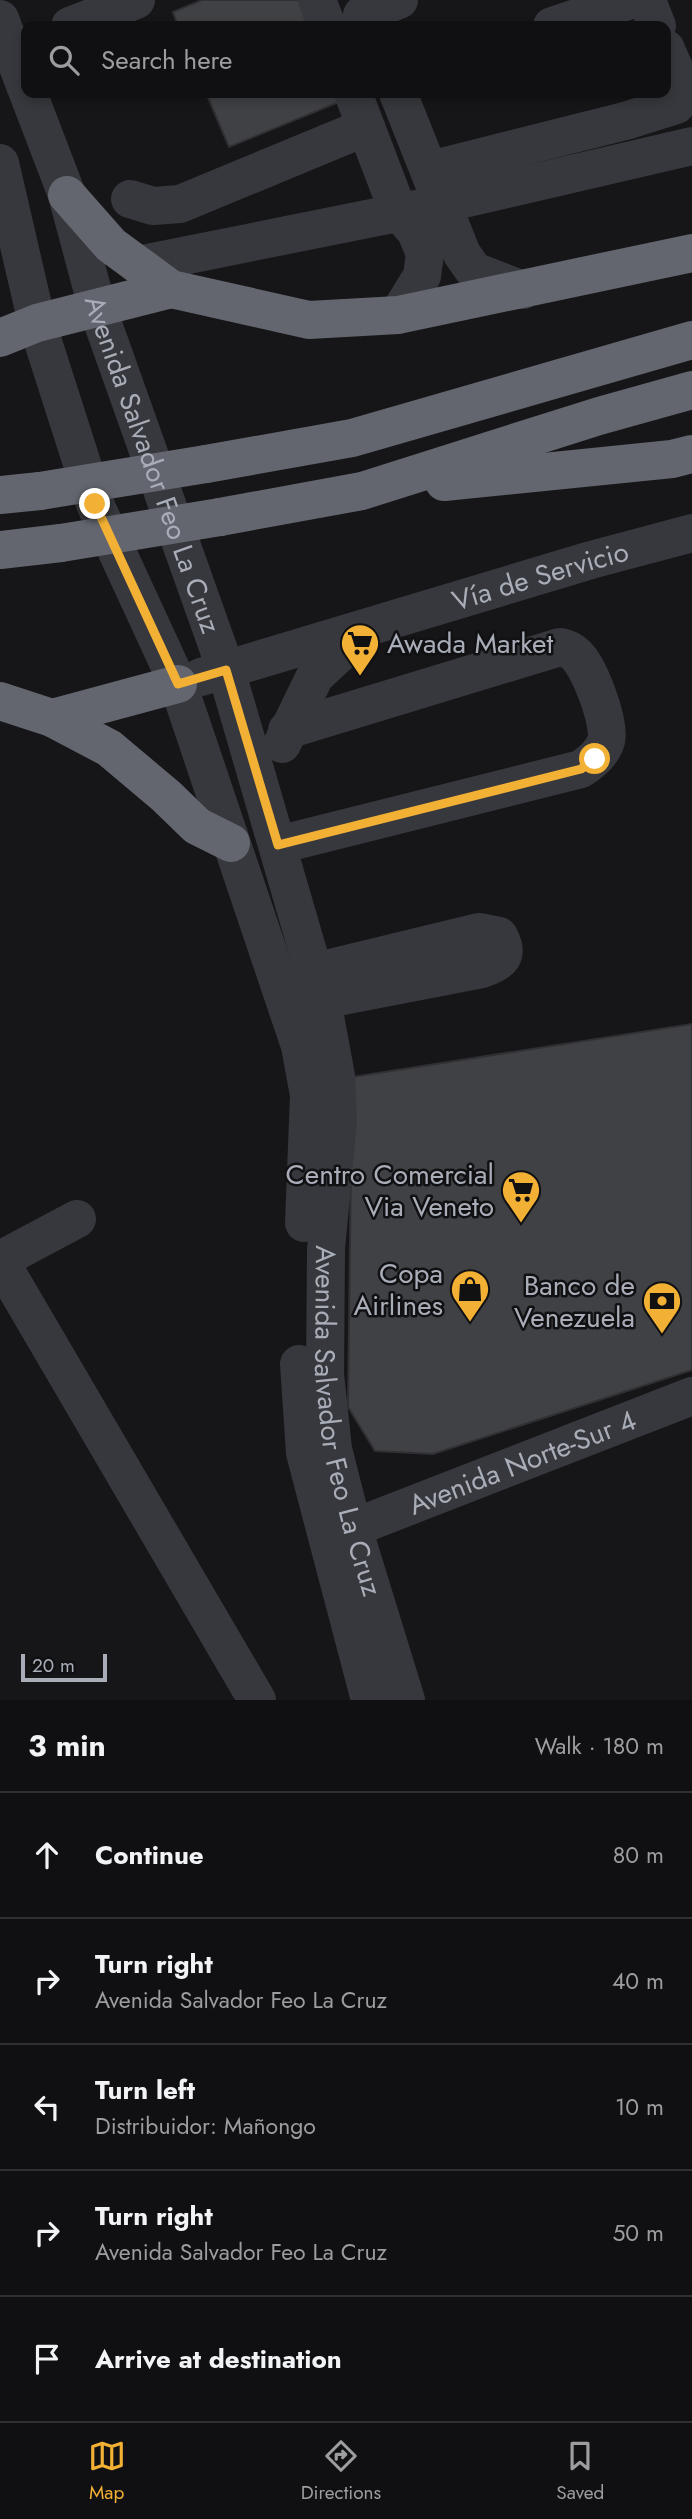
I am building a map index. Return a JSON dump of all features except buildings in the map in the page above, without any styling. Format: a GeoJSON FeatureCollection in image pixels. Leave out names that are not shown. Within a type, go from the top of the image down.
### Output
{"type":"FeatureCollection","features":[{"type":"Feature","properties":{"kind":"highway"},"geometry":{"type":"LineString","coordinates":[[67,195],[111,245],[171,289],[309,320],[398,315],[692,253]]}},
{"type":"Feature","properties":{"kind":"highway"},"geometry":{"type":"LineString","coordinates":[[0,338],[37,323],[171,289]]}},
{"type":"Feature","properties":{"kind":"highway"},"geometry":{"type":"LineString","coordinates":[[0,495],[40,491],[352,438],[692,340]]}},
{"type":"Feature","properties":{"kind":"highway"},"geometry":{"type":"LineString","coordinates":[[362,491],[585,420],[692,390]]}},
{"type":"Feature","properties":{"kind":"highway"},"geometry":{"type":"LineString","coordinates":[[0,551],[220,517],[362,491],[672,459],[692,454]]}},
{"type":"Feature","properties":{"kind":"highway"},"geometry":{"type":"LineString","coordinates":[[52,718],[178,684]]}},
{"type":"Feature","properties":{"kind":"highway"},"geometry":{"type":"LineString","coordinates":[[0,701],[52,718],[109,748],[197,826],[230,843]]}},
{"type":"Feature","properties":{"kind":"street"},"geometry":{"type":"LineString","coordinates":[[83,21],[136,0]]}},
{"type":"Feature","properties":{"kind":"street"},"geometry":{"type":"LineString","coordinates":[[317,0],[352,17],[399,0]]}},
{"type":"Feature","properties":{"kind":"street"},"geometry":{"type":"LineString","coordinates":[[567,21],[631,0]]}},
{"type":"Feature","properties":{"kind":"street"},"geometry":{"type":"LineString","coordinates":[[644,0],[648,2],[655,21]]}},
{"type":"Feature","properties":{"kind":"street","name":"Avenida Salvador Feo La Cruz"},"geometry":{"type":"LineString","coordinates":[[13,37],[21,67]]}},
{"type":"Feature","properties":{"kind":"street"},"geometry":{"type":"LineString","coordinates":[[138,265],[398,211],[436,187],[676,105],[681,98],[681,89],[671,62]]}},
{"type":"Feature","properties":{"kind":"street","name":"Avenida Salvador Feo La Cruz"},"geometry":{"type":"LineString","coordinates":[[30,98],[67,195],[97,307],[226,670],[318,986],[336,1076],[338,1121],[326,1249],[325,1374],[340,1534],[370,1700]]}},
{"type":"Feature","properties":{"kind":"street"},"geometry":{"type":"LineString","coordinates":[[400,98],[462,254],[474,271],[523,290]]}},
{"type":"Feature","properties":{"kind":"street"},"geometry":{"type":"LineString","coordinates":[[130,199],[153,206],[180,204],[359,110],[398,211],[416,232],[425,254],[422,276],[398,315]]}},
{"type":"Feature","properties":{"kind":"street"},"geometry":{"type":"LineString","coordinates":[[625,121],[639,159]]}},
{"type":"Feature","properties":{"kind":"street"},"geometry":{"type":"LineString","coordinates":[[436,187],[639,159],[692,146]]}},
{"type":"Feature","properties":{"kind":"street","name":"Avenida Salvador Feo La Cruz"},"geometry":{"type":"LineString","coordinates":[[0,163],[37,323],[95,504],[178,684],[300,1046],[309,1095],[299,1374],[305,1453],[406,1700]]}},
{"type":"Feature","properties":{"kind":"street","name":"Vía de Servicio"},"geometry":{"type":"LineString","coordinates":[[178,684],[692,533]]}},
{"type":"Feature","properties":{"kind":"street"},"geometry":{"type":"LineString","coordinates":[[265,800],[288,730],[316,676],[369,626]]}},
{"type":"Feature","properties":{"kind":"street"},"geometry":{"type":"LineString","coordinates":[[278,845],[581,769],[595,759],[607,738],[607,723],[585,667],[576,654],[560,647],[288,730]]}},
{"type":"Feature","properties":{"kind":"street"},"geometry":{"type":"LineString","coordinates":[[77,1219],[0,1260],[257,1700]]}},
{"type":"Feature","properties":{"kind":"street","name":"Avenida Norte-Sur 4"},"geometry":{"type":"LineString","coordinates":[[340,1534],[692,1396]]}},
{"type":"Feature","properties":{"kind":"place","name":"Awada Market"},"geometry":{"type":"Point","coordinates":[360,677]}},
{"type":"Feature","properties":{"kind":"place","name":"Centro Comercial Via Veneto"},"geometry":{"type":"Point","coordinates":[521,1224]}},
{"type":"Feature","properties":{"kind":"place","name":"Copa Airlines"},"geometry":{"type":"Point","coordinates":[470,1323]}},
{"type":"Feature","properties":{"kind":"place","name":"Banco de Venezuela"},"geometry":{"type":"Point","coordinates":[662,1335]}},
{"type":"Feature","properties":{"kind":"route"},"geometry":{"type":"LineString","coordinates":[[95,504],[178,684],[226,670],[278,845],[581,769],[595,759]]}}]}
